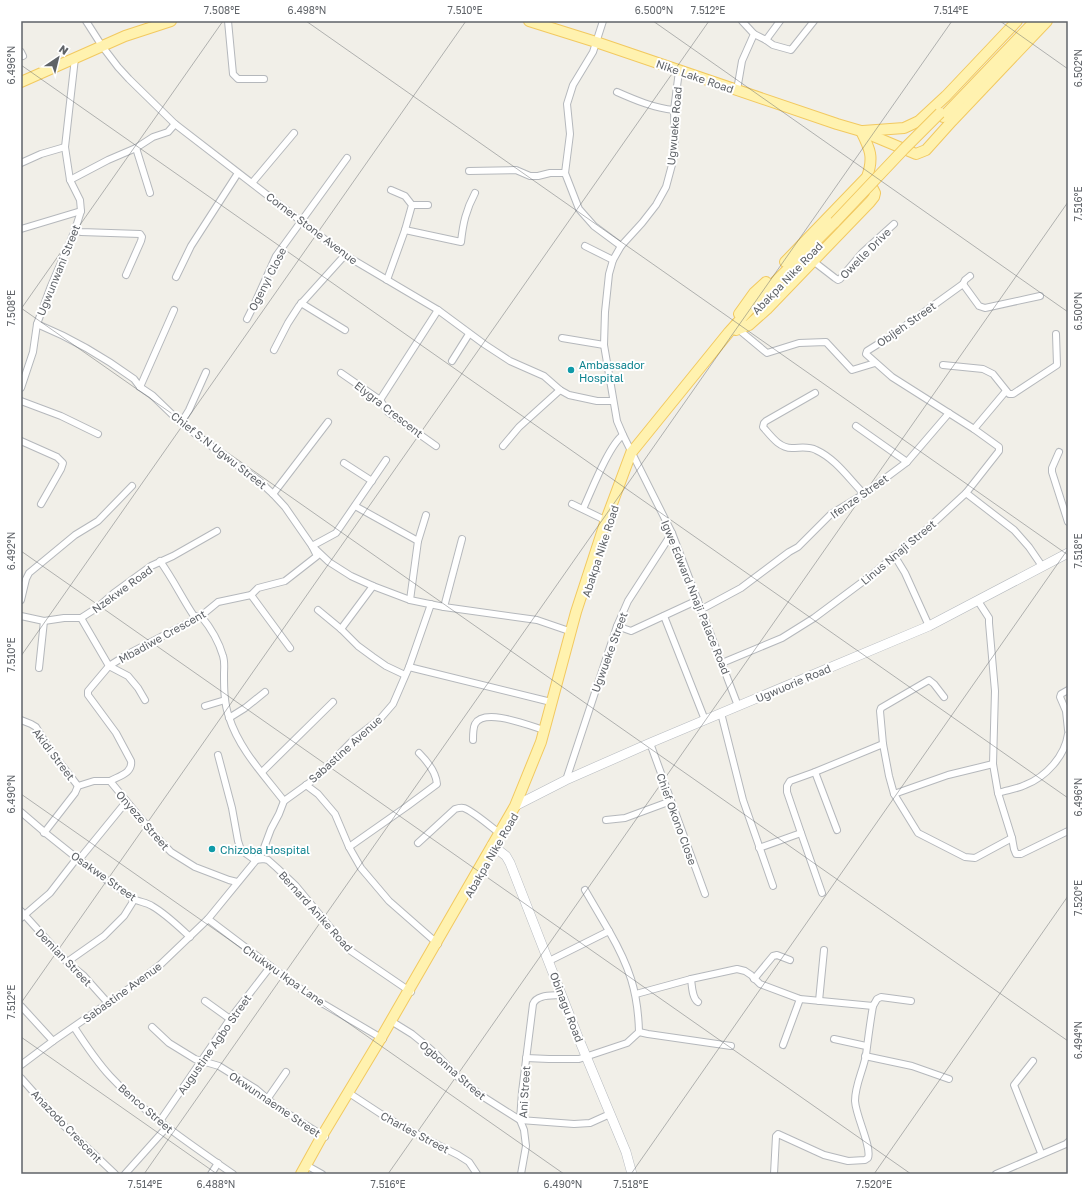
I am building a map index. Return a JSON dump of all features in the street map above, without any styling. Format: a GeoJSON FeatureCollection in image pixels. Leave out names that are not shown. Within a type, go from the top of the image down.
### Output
{"type":"FeatureCollection","features":[{"type":"Feature","properties":{"kind":"main road"},"geometry":{"type":"LineString","coordinates":[[21,82],[145,28],[171,21]]}},
{"type":"Feature","properties":{"kind":"main road","name":"Nike Lake Road"},"geometry":{"type":"LineString","coordinates":[[529,21],[861,131]]}},
{"type":"Feature","properties":{"kind":"main road"},"geometry":{"type":"LineString","coordinates":[[861,131],[904,128],[919,121],[935,107],[1017,21]]}},
{"type":"Feature","properties":{"kind":"main road","name":"Abakpa Nike Road"},"geometry":{"type":"LineString","coordinates":[[941,115],[1028,21]]}},
{"type":"Feature","properties":{"kind":"main road","name":"Abakpa Nike Road"},"geometry":{"type":"LineString","coordinates":[[494,846],[499,833],[517,805],[541,742],[551,702],[572,632],[631,452],[692,376],[736,329],[765,292],[837,224],[904,149],[941,115],[1035,21]]}},
{"type":"Feature","properties":{"kind":"main road"},"geometry":{"type":"LineString","coordinates":[[861,131],[916,154],[921,153],[926,150],[1047,21]]}},
{"type":"Feature","properties":{"kind":"main road"},"geometry":{"type":"LineString","coordinates":[[861,131],[869,147],[872,159],[867,177],[754,293],[738,315],[736,329],[748,325],[767,309],[874,197],[875,190],[867,177]]}},
{"type":"Feature","properties":{"kind":"main road","name":"Abakpa Nike Road"},"geometry":{"type":"LineString","coordinates":[[305,1170],[383,1039],[517,805],[544,740],[572,632]]}},
{"type":"Feature","properties":{"kind":"street","name":"Corner Stone Avenue"},"geometry":{"type":"LineString","coordinates":[[86,21],[102,46],[129,79],[175,124],[345,255],[438,310],[469,334],[510,361],[544,376],[560,390],[569,395],[597,401],[614,402]]}},
{"type":"Feature","properties":{"kind":"street"},"geometry":{"type":"LineString","coordinates":[[228,21],[233,74],[238,79],[264,79]]}},
{"type":"Feature","properties":{"kind":"street"},"geometry":{"type":"LineString","coordinates":[[603,21],[593,52],[573,85],[567,104],[570,134],[565,173],[579,209],[594,226],[621,246]]}},
{"type":"Feature","properties":{"kind":"street"},"geometry":{"type":"LineString","coordinates":[[742,21],[754,34],[773,45],[791,50],[814,21]]}},
{"type":"Feature","properties":{"kind":"street"},"geometry":{"type":"LineString","coordinates":[[766,40],[780,21]]}},
{"type":"Feature","properties":{"kind":"street"},"geometry":{"type":"LineString","coordinates":[[737,90],[742,61],[754,34]]}},
{"type":"Feature","properties":{"kind":"street","name":"Ugwunwani Street"},"geometry":{"type":"LineString","coordinates":[[21,388],[33,352],[37,324],[51,286],[75,230],[81,211],[80,200],[70,180],[65,147],[75,58]]}},
{"type":"Feature","properties":{"kind":"street","name":"Ugwueke Road"},"geometry":{"type":"LineString","coordinates":[[631,452],[617,421],[604,344],[605,312],[609,274],[613,260],[621,246],[656,205],[666,187],[673,161],[675,138],[674,110],[679,71]]}},
{"type":"Feature","properties":{"kind":"street"},"geometry":{"type":"LineString","coordinates":[[617,92],[664,109],[674,110]]}},
{"type":"Feature","properties":{"kind":"street"},"geometry":{"type":"LineString","coordinates":[[70,180],[108,160],[136,148],[153,137],[168,132],[175,124]]}},
{"type":"Feature","properties":{"kind":"street"},"geometry":{"type":"LineString","coordinates":[[252,183],[294,133]]}},
{"type":"Feature","properties":{"kind":"street"},"geometry":{"type":"LineString","coordinates":[[21,163],[41,154],[65,147]]}},
{"type":"Feature","properties":{"kind":"street"},"geometry":{"type":"LineString","coordinates":[[136,148],[150,193]]}},
{"type":"Feature","properties":{"kind":"street","name":"Ogenyi Close"},"geometry":{"type":"LineString","coordinates":[[247,319],[276,256],[347,158]]}},
{"type":"Feature","properties":{"kind":"street"},"geometry":{"type":"LineString","coordinates":[[469,171],[516,170],[530,176],[550,173],[565,173]]}},
{"type":"Feature","properties":{"kind":"street"},"geometry":{"type":"LineString","coordinates":[[176,277],[191,246],[238,173]]}},
{"type":"Feature","properties":{"kind":"street"},"geometry":{"type":"LineString","coordinates":[[391,190],[405,196],[412,205]]}},
{"type":"Feature","properties":{"kind":"street"},"geometry":{"type":"LineString","coordinates":[[405,230],[461,242],[463,220],[468,205],[475,193]]}},
{"type":"Feature","properties":{"kind":"street"},"geometry":{"type":"LineString","coordinates":[[412,205],[428,205]]}},
{"type":"Feature","properties":{"kind":"street"},"geometry":{"type":"LineString","coordinates":[[387,280],[405,230],[412,205]]}},
{"type":"Feature","properties":{"kind":"street"},"geometry":{"type":"LineString","coordinates":[[21,229],[81,211]]}},
{"type":"Feature","properties":{"kind":"street","name":"Owelle Drive"},"geometry":{"type":"LineString","coordinates":[[812,261],[838,280],[862,253],[894,224]]}},
{"type":"Feature","properties":{"kind":"street"},"geometry":{"type":"LineString","coordinates":[[75,230],[81,232],[140,234],[142,237],[141,241],[126,275]]}},
{"type":"Feature","properties":{"kind":"street"},"geometry":{"type":"LineString","coordinates":[[586,246],[613,260]]}},
{"type":"Feature","properties":{"kind":"street"},"geometry":{"type":"LineString","coordinates":[[274,350],[288,323],[301,303],[345,255]]}},
{"type":"Feature","properties":{"kind":"street","name":"Obijeh Street"},"geometry":{"type":"LineString","coordinates":[[949,413],[892,377],[874,363],[867,356],[866,352],[891,336],[963,284],[970,276]]}},
{"type":"Feature","properties":{"kind":"street"},"geometry":{"type":"LineString","coordinates":[[963,284],[979,306],[985,308],[1040,296]]}},
{"type":"Feature","properties":{"kind":"street"},"geometry":{"type":"LineString","coordinates":[[301,303],[345,330]]}},
{"type":"Feature","properties":{"kind":"street"},"geometry":{"type":"LineString","coordinates":[[140,387],[174,310]]}},
{"type":"Feature","properties":{"kind":"street"},"geometry":{"type":"LineString","coordinates":[[380,400],[438,310]]}},
{"type":"Feature","properties":{"kind":"street","name":"Chief S.N Ugwu Street"},"geometry":{"type":"LineString","coordinates":[[37,324],[80,345],[134,379],[140,387],[152,395],[181,423],[258,480],[274,494],[285,507],[312,546],[329,562],[351,576],[410,600],[444,607],[537,620],[572,632]]}},
{"type":"Feature","properties":{"kind":"street"},"geometry":{"type":"LineString","coordinates":[[736,329],[768,353],[799,343],[826,342],[852,370],[874,363]]}},
{"type":"Feature","properties":{"kind":"street"},"geometry":{"type":"LineString","coordinates":[[452,361],[469,334]]}},
{"type":"Feature","properties":{"kind":"street"},"geometry":{"type":"LineString","coordinates":[[943,365],[983,369],[993,374],[1009,394],[1013,394],[1057,365],[1056,334]]}},
{"type":"Feature","properties":{"kind":"street"},"geometry":{"type":"LineString","coordinates":[[562,338],[604,344]]}},
{"type":"Feature","properties":{"kind":"street"},"geometry":{"type":"LineString","coordinates":[[21,364],[29,364]]}},
{"type":"Feature","properties":{"kind":"street"},"geometry":{"type":"LineString","coordinates":[[181,423],[189,410],[206,372]]}},
{"type":"Feature","properties":{"kind":"street","name":"Elygra Crescent"},"geometry":{"type":"LineString","coordinates":[[341,373],[380,400],[388,412],[436,446]]}},
{"type":"Feature","properties":{"kind":"street"},"geometry":{"type":"LineString","coordinates":[[503,446],[519,428],[560,390]]}},
{"type":"Feature","properties":{"kind":"street"},"geometry":{"type":"LineString","coordinates":[[974,429],[1006,391]]}},
{"type":"Feature","properties":{"kind":"street"},"geometry":{"type":"LineString","coordinates":[[815,393],[766,421],[763,427],[772,438],[782,446],[791,448],[806,446],[816,449],[835,463],[864,494]]}},
{"type":"Feature","properties":{"kind":"street"},"geometry":{"type":"LineString","coordinates":[[21,401],[61,416],[98,434]]}},
{"type":"Feature","properties":{"kind":"street","name":"Linus Nnaji Street"},"geometry":{"type":"LineString","coordinates":[[722,663],[782,638],[814,618],[869,577],[928,528],[966,493],[1000,449],[974,429],[949,413]]}},
{"type":"Feature","properties":{"kind":"street","name":"Ifenze Street"},"geometry":{"type":"LineString","coordinates":[[702,609],[741,588],[798,547],[831,514],[864,494],[907,462],[949,413]]}},
{"type":"Feature","properties":{"kind":"street"},"geometry":{"type":"LineString","coordinates":[[274,494],[328,422]]}},
{"type":"Feature","properties":{"kind":"street"},"geometry":{"type":"LineString","coordinates":[[856,426],[907,462]]}},
{"type":"Feature","properties":{"kind":"street"},"geometry":{"type":"LineString","coordinates":[[583,509],[608,455],[619,438],[623,435]]}},
{"type":"Feature","properties":{"kind":"street"},"geometry":{"type":"LineString","coordinates":[[21,441],[57,457],[63,463],[41,504]]}},
{"type":"Feature","properties":{"kind":"street","name":"Igwe Edward Nnaji Palace Road"},"geometry":{"type":"LineString","coordinates":[[631,452],[672,533],[738,706]]}},
{"type":"Feature","properties":{"kind":"street"},"geometry":{"type":"LineString","coordinates":[[1058,452],[1052,472],[1068,522]]}},
{"type":"Feature","properties":{"kind":"street"},"geometry":{"type":"LineString","coordinates":[[312,546],[336,533],[386,460]]}},
{"type":"Feature","properties":{"kind":"street"},"geometry":{"type":"LineString","coordinates":[[344,463],[372,481]]}},
{"type":"Feature","properties":{"kind":"street"},"geometry":{"type":"LineString","coordinates":[[21,600],[29,573],[75,535],[98,521],[132,486]]}},
{"type":"Feature","properties":{"kind":"street"},"geometry":{"type":"LineString","coordinates":[[966,493],[1014,530],[1029,546],[1042,566]]}},
{"type":"Feature","properties":{"kind":"street"},"geometry":{"type":"LineString","coordinates":[[572,504],[608,521]]}},
{"type":"Feature","properties":{"kind":"street"},"geometry":{"type":"LineString","coordinates":[[355,506],[418,541]]}},
{"type":"Feature","properties":{"kind":"street"},"geometry":{"type":"LineString","coordinates":[[410,600],[418,541],[426,515]]}},
{"type":"Feature","properties":{"kind":"street","name":"Nzekwe Road"},"geometry":{"type":"LineString","coordinates":[[21,616],[44,621],[64,618],[81,618],[98,607],[129,581],[160,562],[217,531]]}},
{"type":"Feature","properties":{"kind":"street","name":"Ugwueke Street"},"geometry":{"type":"LineString","coordinates":[[566,780],[617,626],[628,601],[672,533]]}},
{"type":"Feature","properties":{"kind":"street"},"geometry":{"type":"LineString","coordinates":[[444,607],[462,539]]}},
{"type":"Feature","properties":{"kind":"street","name":"Mbadiwe Crescent"},"geometry":{"type":"LineString","coordinates":[[88,695],[88,691],[92,685],[109,666],[155,638],[201,616],[218,602],[251,595],[258,588],[285,580],[317,556],[312,546]]}},
{"type":"Feature","properties":{"kind":"street","name":"Ugwuorie Road"},"geometry":{"type":"LineString","coordinates":[[517,805],[566,780],[650,743],[929,626],[1068,553]]}},
{"type":"Feature","properties":{"kind":"street"},"geometry":{"type":"LineString","coordinates":[[894,555],[905,573],[929,626]]}},
{"type":"Feature","properties":{"kind":"street"},"geometry":{"type":"LineString","coordinates":[[160,562],[172,578],[194,616],[201,616],[218,642],[224,657],[225,700],[229,718],[238,739],[284,801]]}},
{"type":"Feature","properties":{"kind":"street"},"geometry":{"type":"LineString","coordinates":[[342,629],[373,586]]}},
{"type":"Feature","properties":{"kind":"street"},"geometry":{"type":"LineString","coordinates":[[251,595],[290,648]]}},
{"type":"Feature","properties":{"kind":"street"},"geometry":{"type":"LineString","coordinates":[[617,626],[631,631],[698,600]]}},
{"type":"Feature","properties":{"kind":"street"},"geometry":{"type":"LineString","coordinates":[[978,601],[989,618],[995,691],[993,764],[998,793],[1016,854],[1021,854],[1068,831]]}},
{"type":"Feature","properties":{"kind":"street","name":"Sabastine Avenue"},"geometry":{"type":"LineString","coordinates":[[21,1065],[53,1041],[138,983],[162,964],[208,919],[262,853],[271,829],[280,814],[284,801],[316,778],[354,739],[380,719],[393,704],[409,667],[431,604]]}},
{"type":"Feature","properties":{"kind":"street"},"geometry":{"type":"LineString","coordinates":[[318,610],[342,629],[358,646],[386,666],[405,675]]}},
{"type":"Feature","properties":{"kind":"street"},"geometry":{"type":"LineString","coordinates":[[664,616],[705,720]]}},
{"type":"Feature","properties":{"kind":"street"},"geometry":{"type":"LineString","coordinates":[[81,618],[109,666],[128,676],[138,688],[145,700]]}},
{"type":"Feature","properties":{"kind":"street"},"geometry":{"type":"LineString","coordinates":[[39,668],[44,621]]}},
{"type":"Feature","properties":{"kind":"street"},"geometry":{"type":"LineString","coordinates":[[409,667],[551,702]]}},
{"type":"Feature","properties":{"kind":"street"},"geometry":{"type":"LineString","coordinates":[[944,698],[934,684],[929,680],[881,708],[883,744],[894,794],[918,833],[965,857],[976,858],[1012,838]]}},
{"type":"Feature","properties":{"kind":"street"},"geometry":{"type":"LineString","coordinates":[[1068,690],[1061,694],[1060,697],[1066,711],[1068,730]]}},
{"type":"Feature","properties":{"kind":"street"},"geometry":{"type":"LineString","coordinates":[[229,718],[245,708],[265,692]]}},
{"type":"Feature","properties":{"kind":"street","name":"Onyeze Street"},"geometry":{"type":"LineString","coordinates":[[88,695],[116,733],[131,761],[132,765],[129,771],[110,781],[126,802],[171,852],[182,860],[194,867],[237,882]]}},
{"type":"Feature","properties":{"kind":"street"},"geometry":{"type":"LineString","coordinates":[[205,706],[225,700]]}},
{"type":"Feature","properties":{"kind":"street"},"geometry":{"type":"LineString","coordinates":[[262,772],[333,702]]}},
{"type":"Feature","properties":{"kind":"street"},"geometry":{"type":"LineString","coordinates":[[721,713],[743,800],[773,886]]}},
{"type":"Feature","properties":{"kind":"street"},"geometry":{"type":"LineString","coordinates":[[473,740],[475,724],[479,720],[485,718],[502,718],[544,730]]}},
{"type":"Feature","properties":{"kind":"street","name":"Akidi Street"},"geometry":{"type":"LineString","coordinates":[[21,720],[36,728],[50,750],[78,786],[94,781],[110,781]]}},
{"type":"Feature","properties":{"kind":"street"},"geometry":{"type":"LineString","coordinates":[[998,793],[1026,785],[1050,769],[1064,751],[1068,734]]}},
{"type":"Feature","properties":{"kind":"street","name":"Chief Okono Close"},"geometry":{"type":"LineString","coordinates":[[650,743],[705,894]]}},
{"type":"Feature","properties":{"kind":"street"},"geometry":{"type":"LineString","coordinates":[[822,893],[787,792],[787,786],[790,781],[883,744]]}},
{"type":"Feature","properties":{"kind":"street"},"geometry":{"type":"LineString","coordinates":[[349,847],[437,784],[436,778],[426,761],[419,753]]}},
{"type":"Feature","properties":{"kind":"street","name":"Bernard Anike Road"},"geometry":{"type":"LineString","coordinates":[[218,755],[241,850],[255,860],[268,860],[296,886],[348,949],[410,991]]}},
{"type":"Feature","properties":{"kind":"street"},"geometry":{"type":"LineString","coordinates":[[894,794],[948,775],[993,764]]}},
{"type":"Feature","properties":{"kind":"street"},"geometry":{"type":"LineString","coordinates":[[815,772],[837,830]]}},
{"type":"Feature","properties":{"kind":"street"},"geometry":{"type":"LineString","coordinates":[[306,785],[318,794],[335,814],[349,847],[361,868],[389,901],[437,944]]}},
{"type":"Feature","properties":{"kind":"street"},"geometry":{"type":"LineString","coordinates":[[44,833],[76,793],[78,786]]}},
{"type":"Feature","properties":{"kind":"street"},"geometry":{"type":"LineString","coordinates":[[606,820],[626,818],[671,801]]}},
{"type":"Feature","properties":{"kind":"street"},"geometry":{"type":"LineString","coordinates":[[22,915],[50,892],[77,858],[82,856],[126,802]]}},
{"type":"Feature","properties":{"kind":"street"},"geometry":{"type":"LineString","coordinates":[[418,843],[455,809],[459,808],[464,808],[469,811],[499,833]]}},
{"type":"Feature","properties":{"kind":"street","name":"Osakwe Street"},"geometry":{"type":"LineString","coordinates":[[21,812],[44,833],[77,858],[134,900],[151,905],[164,914],[190,937]]}},
{"type":"Feature","properties":{"kind":"street"},"geometry":{"type":"LineString","coordinates":[[759,848],[801,833]]}},
{"type":"Feature","properties":{"kind":"street","name":"Obinagu Road"},"geometry":{"type":"LineString","coordinates":[[494,846],[506,856],[510,863],[626,1152],[632,1174]]}},
{"type":"Feature","properties":{"kind":"street"},"geometry":{"type":"LineString","coordinates":[[585,890],[628,966],[636,994],[639,1012],[639,1032],[731,1046]]}},
{"type":"Feature","properties":{"kind":"street"},"geometry":{"type":"LineString","coordinates":[[67,962],[104,936],[124,916],[134,900]]}},
{"type":"Feature","properties":{"kind":"street","name":"Demian Street"},"geometry":{"type":"LineString","coordinates":[[22,915],[67,962],[83,975],[108,1003]]}},
{"type":"Feature","properties":{"kind":"street","name":"Chukwu Ikpa Lane"},"geometry":{"type":"LineString","coordinates":[[208,919],[310,996],[383,1039]]}},
{"type":"Feature","properties":{"kind":"street"},"geometry":{"type":"LineString","coordinates":[[549,961],[609,931]]}},
{"type":"Feature","properties":{"kind":"street"},"geometry":{"type":"LineString","coordinates":[[819,1002],[824,950]]}},
{"type":"Feature","properties":{"kind":"street"},"geometry":{"type":"LineString","coordinates":[[754,979],[773,956],[780,956],[790,960]]}},
{"type":"Feature","properties":{"kind":"street","name":"Augustine Agbo Street"},"geometry":{"type":"LineString","coordinates":[[160,1121],[230,1019],[270,967]]}},
{"type":"Feature","properties":{"kind":"street"},"geometry":{"type":"LineString","coordinates":[[636,994],[691,979],[737,969],[745,971],[760,984],[800,999],[873,1006]]}},
{"type":"Feature","properties":{"kind":"street"},"geometry":{"type":"LineString","coordinates":[[691,979],[694,997],[698,1002]]}},
{"type":"Feature","properties":{"kind":"street","name":"Ani Street"},"geometry":{"type":"LineString","coordinates":[[521,1174],[526,1146],[524,1130],[520,1120],[532,1004],[535,999],[539,997],[562,994]]}},
{"type":"Feature","properties":{"kind":"street"},"geometry":{"type":"LineString","coordinates":[[774,1174],[776,1136],[778,1134],[824,1154],[848,1161],[865,1160],[868,1158],[869,1155],[867,1144],[858,1120],[855,1101],[866,1056],[866,1046],[873,1006],[877,998],[881,997],[911,1001]]}},
{"type":"Feature","properties":{"kind":"street"},"geometry":{"type":"LineString","coordinates":[[783,1045],[800,999]]}},
{"type":"Feature","properties":{"kind":"street"},"geometry":{"type":"LineString","coordinates":[[205,1001],[230,1019]]}},
{"type":"Feature","properties":{"kind":"street"},"geometry":{"type":"LineString","coordinates":[[21,1006],[53,1041]]}},
{"type":"Feature","properties":{"kind":"street","name":"Ogbonna Street"},"geometry":{"type":"LineString","coordinates":[[392,1022],[412,1034],[433,1051],[458,1077],[482,1096],[520,1120],[574,1124],[590,1123],[610,1114]]}},
{"type":"Feature","properties":{"kind":"street","name":"Benco Street"},"geometry":{"type":"LineString","coordinates":[[74,1027],[110,1075],[133,1099],[167,1127],[233,1174]]}},
{"type":"Feature","properties":{"kind":"street","name":"Okwunnaeme Street"},"geometry":{"type":"LineString","coordinates":[[152,1027],[169,1043],[195,1058],[219,1066],[256,1089],[277,1107],[324,1137]]}},
{"type":"Feature","properties":{"kind":"street","name":"Ani Street"},"geometry":{"type":"LineString","coordinates":[[526,1058],[579,1059],[627,1044],[639,1032]]}},
{"type":"Feature","properties":{"kind":"street"},"geometry":{"type":"LineString","coordinates":[[834,1039],[866,1046]]}},
{"type":"Feature","properties":{"kind":"street"},"geometry":{"type":"LineString","coordinates":[[866,1056],[912,1066],[949,1079]]}},
{"type":"Feature","properties":{"kind":"street"},"geometry":{"type":"LineString","coordinates":[[1033,1060],[1014,1085],[1041,1154]]}},
{"type":"Feature","properties":{"kind":"street"},"geometry":{"type":"LineString","coordinates":[[268,1098],[286,1072]]}},
{"type":"Feature","properties":{"kind":"street","name":"Anazodo Crescent"},"geometry":{"type":"LineString","coordinates":[[21,1078],[60,1122],[115,1174]]}},
{"type":"Feature","properties":{"kind":"street","name":"Charles Street"},"geometry":{"type":"LineString","coordinates":[[350,1094],[401,1126],[458,1155],[469,1162],[476,1173]]}},
{"type":"Feature","properties":{"kind":"street"},"geometry":{"type":"LineString","coordinates":[[125,1174],[167,1127]]}},
{"type":"Feature","properties":{"kind":"street"},"geometry":{"type":"LineString","coordinates":[[996,1174],[1068,1142]]}},
{"type":"Feature","properties":{"kind":"street"},"geometry":{"type":"LineString","coordinates":[[211,1174],[218,1164]]}},
{"type":"Feature","properties":{"kind":"street"},"geometry":{"type":"LineString","coordinates":[[305,1170],[322,1174]]}},
{"type":"Feature","properties":{"kind":"place","name":"Ambassador Hospital"},"geometry":{"type":"Point","coordinates":[571,370]}},
{"type":"Feature","properties":{"kind":"place","name":"Chizoba Hospital"},"geometry":{"type":"Point","coordinates":[212,849]}}]}
